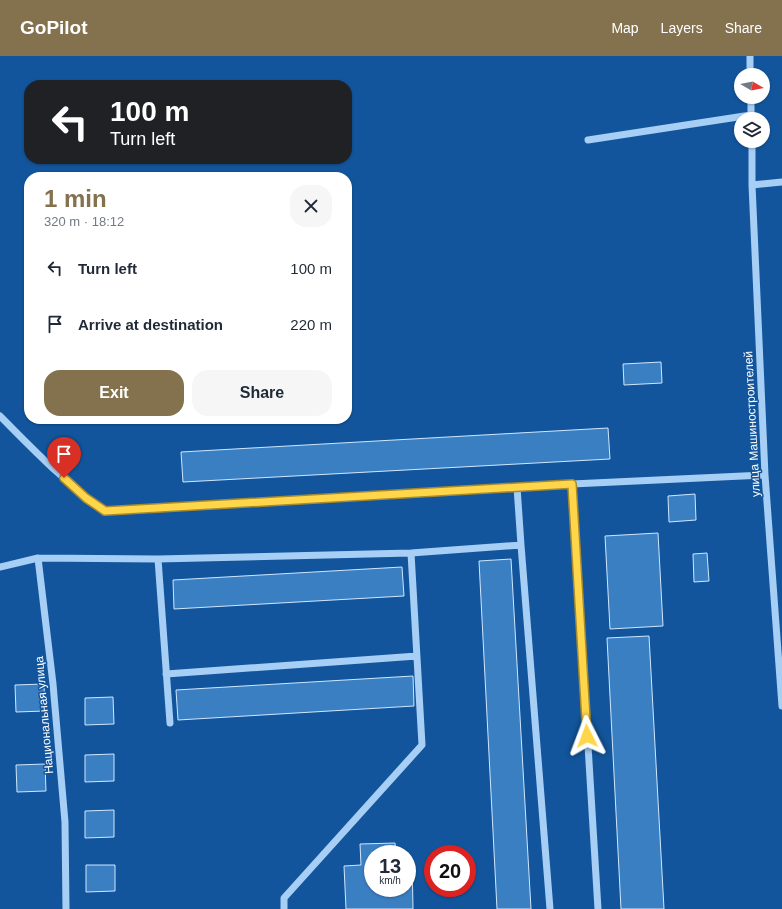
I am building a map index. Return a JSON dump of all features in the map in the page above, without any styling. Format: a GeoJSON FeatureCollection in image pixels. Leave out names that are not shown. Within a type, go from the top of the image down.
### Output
{"type":"FeatureCollection","features":[{"type":"Feature","properties":{"kind":"street"},"geometry":{"type":"LineString","coordinates":[[750,56],[750,68]]}},
{"type":"Feature","properties":{"kind":"street"},"geometry":{"type":"LineString","coordinates":[[588,140],[734,120]]}},
{"type":"Feature","properties":{"kind":"street","name":"улица Машиностроителей"},"geometry":{"type":"LineString","coordinates":[[752,148],[752,185],[765,475],[782,706]]}},
{"type":"Feature","properties":{"kind":"street"},"geometry":{"type":"LineString","coordinates":[[752,185],[782,182]]}},
{"type":"Feature","properties":{"kind":"street"},"geometry":{"type":"LineString","coordinates":[[0,416],[41,457],[86,498],[105,511],[572,484],[765,475]]}},
{"type":"Feature","properties":{"kind":"street"},"geometry":{"type":"LineString","coordinates":[[572,484],[598,909]]}},
{"type":"Feature","properties":{"kind":"street"},"geometry":{"type":"LineString","coordinates":[[517,487],[550,909]]}},
{"type":"Feature","properties":{"kind":"street"},"geometry":{"type":"LineString","coordinates":[[0,567],[38,558],[158,559],[411,553],[521,545]]}},
{"type":"Feature","properties":{"kind":"street"},"geometry":{"type":"LineString","coordinates":[[284,909],[284,898],[422,745],[411,553]]}},
{"type":"Feature","properties":{"kind":"street","name":"Национальная улица"},"geometry":{"type":"LineString","coordinates":[[38,558],[53,684],[64,814],[66,909]]}},
{"type":"Feature","properties":{"kind":"street"},"geometry":{"type":"LineString","coordinates":[[158,559],[170,723]]}},
{"type":"Feature","properties":{"kind":"street"},"geometry":{"type":"LineString","coordinates":[[166,674],[417,656]]}},
{"type":"Feature","properties":{"kind":"building"},"geometry":{"type":"Polygon","coordinates":[[[661,362],[662,383],[624,385],[623,364],[661,362]]]}},
{"type":"Feature","properties":{"kind":"building"},"geometry":{"type":"Polygon","coordinates":[[[608,428],[610,459],[183,482],[181,452],[608,428]]]}},
{"type":"Feature","properties":{"kind":"building"},"geometry":{"type":"Polygon","coordinates":[[[695,494],[696,520],[669,522],[668,496],[695,494]]]}},
{"type":"Feature","properties":{"kind":"building"},"geometry":{"type":"Polygon","coordinates":[[[658,533],[663,626],[610,629],[605,536],[658,533]]]}},
{"type":"Feature","properties":{"kind":"building"},"geometry":{"type":"Polygon","coordinates":[[[707,553],[709,581],[694,582],[693,554],[707,553]]]}},
{"type":"Feature","properties":{"kind":"building"},"geometry":{"type":"Polygon","coordinates":[[[511,559],[531,909],[497,909],[479,561],[511,559]]]}},
{"type":"Feature","properties":{"kind":"building"},"geometry":{"type":"Polygon","coordinates":[[[402,567],[404,596],[174,609],[173,580],[402,567]]]}},
{"type":"Feature","properties":{"kind":"building"},"geometry":{"type":"Polygon","coordinates":[[[649,636],[664,909],[621,909],[607,638],[649,636]]]}},
{"type":"Feature","properties":{"kind":"building"},"geometry":{"type":"Polygon","coordinates":[[[413,676],[414,706],[178,720],[176,690],[413,676]]]}},
{"type":"Feature","properties":{"kind":"building"},"geometry":{"type":"Polygon","coordinates":[[[44,684],[45,711],[16,712],[15,685],[44,684]]]}},
{"type":"Feature","properties":{"kind":"building"},"geometry":{"type":"Polygon","coordinates":[[[113,697],[114,724],[85,725],[85,698],[113,697]]]}},
{"type":"Feature","properties":{"kind":"building"},"geometry":{"type":"Polygon","coordinates":[[[114,754],[114,781],[85,782],[85,755],[114,754]]]}},
{"type":"Feature","properties":{"kind":"building"},"geometry":{"type":"Polygon","coordinates":[[[45,764],[46,791],[17,792],[16,765],[45,764]]]}},
{"type":"Feature","properties":{"kind":"building"},"geometry":{"type":"Polygon","coordinates":[[[114,810],[114,837],[85,838],[85,811],[114,810]]]}},
{"type":"Feature","properties":{"kind":"building"},"geometry":{"type":"Polygon","coordinates":[[[395,843],[395,845],[364,845],[364,897],[413,897],[413,909],[346,909],[344,866],[361,865],[360,844],[395,843]]]}},
{"type":"Feature","properties":{"kind":"building"},"geometry":{"type":"Polygon","coordinates":[[[86,865],[115,865],[115,891],[86,892],[86,865]]]}},
{"type":"Feature","properties":{"kind":"route"},"geometry":{"type":"LineString","coordinates":[[64,478],[86,498],[105,511],[572,484],[587,736]]}}]}
